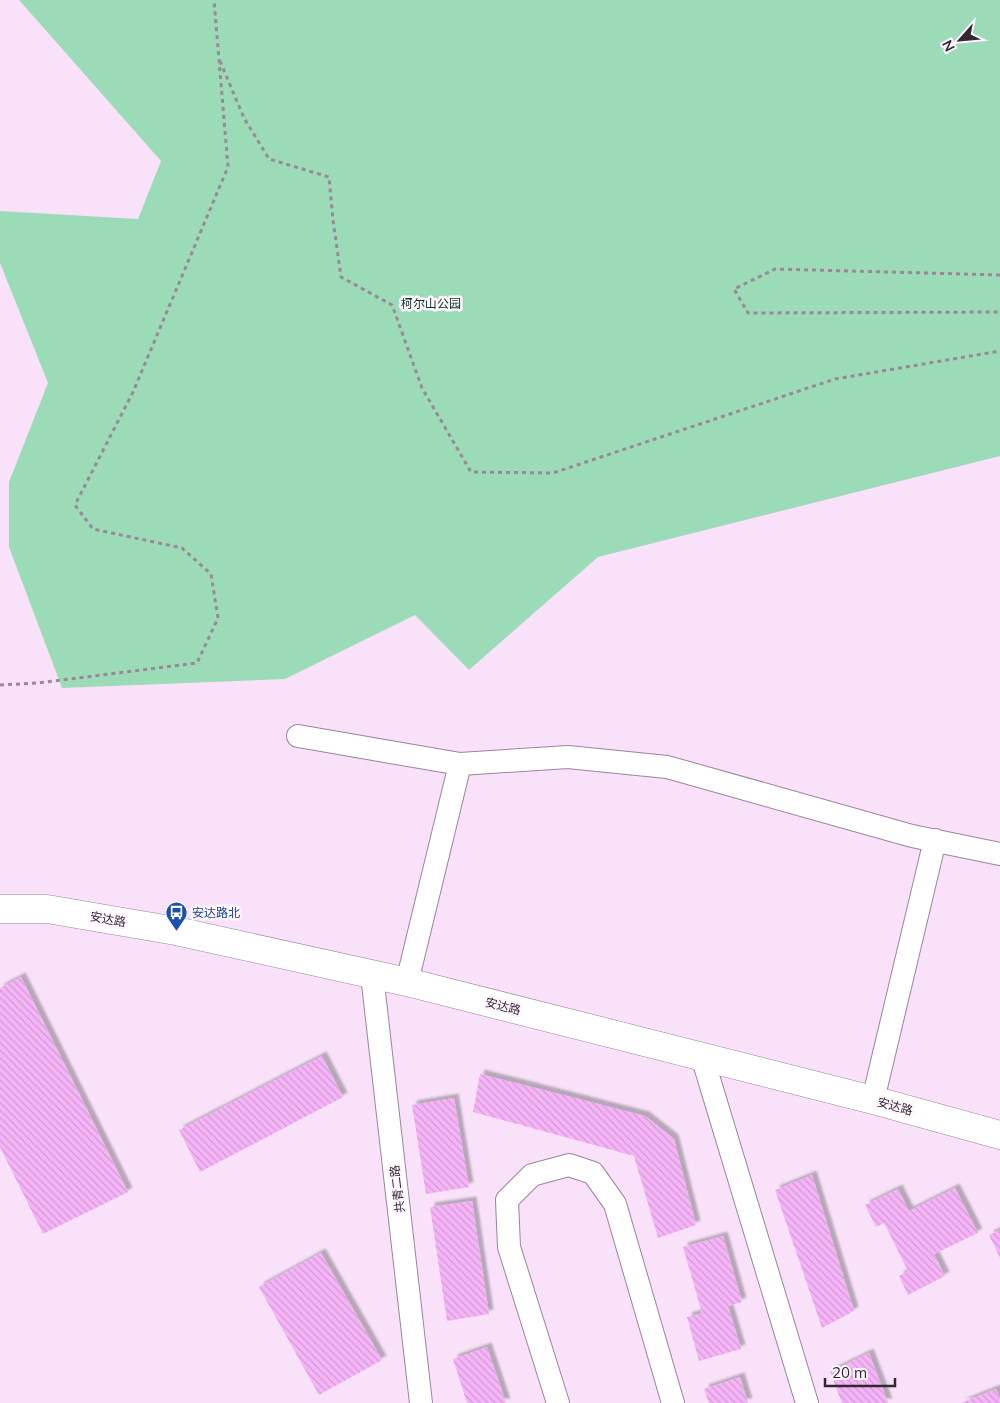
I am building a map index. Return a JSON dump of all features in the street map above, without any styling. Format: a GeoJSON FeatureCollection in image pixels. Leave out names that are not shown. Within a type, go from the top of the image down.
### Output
{"type":"FeatureCollection","features":[{"type":"Feature","properties":{"kind":"street"},"geometry":{"type":"LineString","coordinates":[[298,736],[460,764],[568,757],[667,767],[912,836],[1000,854]]}},
{"type":"Feature","properties":{"kind":"street"},"geometry":{"type":"LineString","coordinates":[[407,982],[460,764]]}},
{"type":"Feature","properties":{"kind":"street"},"geometry":{"type":"LineString","coordinates":[[873,1100],[935,840]]}},
{"type":"Feature","properties":{"kind":"street","name":"安达路"},"geometry":{"type":"LineString","coordinates":[[0,909],[47,909],[157,928],[407,982],[873,1100],[1000,1135]]}},
{"type":"Feature","properties":{"kind":"street","name":"共青二路"},"geometry":{"type":"LineString","coordinates":[[372,975],[421,1403]]}},
{"type":"Feature","properties":{"kind":"street"},"geometry":{"type":"LineString","coordinates":[[702,1056],[807,1403]]}},
{"type":"Feature","properties":{"kind":"street"},"geometry":{"type":"LineString","coordinates":[[558,1403],[509,1247],[507,1200],[532,1175],[569,1165],[593,1173],[614,1204],[673,1403]]}},
{"type":"Feature","properties":{"kind":"path"},"geometry":{"type":"LineString","coordinates":[[0,685],[38,683],[197,663],[218,618],[211,574],[182,548],[92,530],[76,506],[133,392],[228,167],[214,0]]}},
{"type":"Feature","properties":{"kind":"path"},"geometry":{"type":"LineString","coordinates":[[220,61],[244,118],[269,159],[329,178],[341,277],[392,305],[422,388],[471,472],[553,473],[835,379],[1000,351]]}},
{"type":"Feature","properties":{"kind":"path"},"geometry":{"type":"LineString","coordinates":[[1000,275],[775,269],[734,289],[748,313],[1000,312]]}},
{"type":"Feature","properties":{"kind":"green space","name":"柯尔山公园"},"geometry":{"type":"Polygon","coordinates":[[[19,0],[1000,0],[1000,456],[598,557],[469,670],[415,615],[285,679],[62,688],[9,547],[9,482],[48,383],[0,263],[0,211],[138,219],[161,161],[19,0]]]}},
{"type":"Feature","properties":{"kind":"building"},"geometry":{"type":"Polygon","coordinates":[[[21,977],[128,1192],[43,1234],[0,1147],[0,988],[21,977]]]}},
{"type":"Feature","properties":{"kind":"building"},"geometry":{"type":"Polygon","coordinates":[[[322,1056],[343,1097],[200,1172],[179,1130],[322,1056]]]}},
{"type":"Feature","properties":{"kind":"building"},"geometry":{"type":"Polygon","coordinates":[[[480,1074],[645,1116],[674,1139],[696,1225],[658,1238],[634,1156],[473,1112],[480,1074]]]}},
{"type":"Feature","properties":{"kind":"building"},"geometry":{"type":"Polygon","coordinates":[[[454,1098],[469,1187],[426,1194],[412,1105],[454,1098]]]}},
{"type":"Feature","properties":{"kind":"building"},"geometry":{"type":"Polygon","coordinates":[[[812,1175],[854,1311],[822,1328],[775,1190],[812,1175]]]}},
{"type":"Feature","properties":{"kind":"building"},"geometry":{"type":"Polygon","coordinates":[[[955,1188],[978,1233],[934,1254],[945,1276],[908,1295],[899,1276],[908,1271],[884,1223],[876,1227],[865,1205],[898,1189],[909,1211],[955,1188]]]}},
{"type":"Feature","properties":{"kind":"building"},"geometry":{"type":"Polygon","coordinates":[[[472,1201],[489,1314],[447,1321],[430,1207],[472,1201]]]}},
{"type":"Feature","properties":{"kind":"building"},"geometry":{"type":"Polygon","coordinates":[[[1000,1230],[1000,1258],[989,1235],[1000,1230]]]}},
{"type":"Feature","properties":{"kind":"building"},"geometry":{"type":"Polygon","coordinates":[[[723,1236],[742,1302],[728,1306],[741,1349],[699,1361],[687,1317],[702,1313],[683,1247],[723,1236]]]}},
{"type":"Feature","properties":{"kind":"building"},"geometry":{"type":"Polygon","coordinates":[[[321,1253],[382,1360],[319,1395],[259,1287],[321,1253]]]}},
{"type":"Feature","properties":{"kind":"building"},"geometry":{"type":"Polygon","coordinates":[[[487,1347],[506,1403],[467,1403],[453,1359],[487,1347]]]}},
{"type":"Feature","properties":{"kind":"building"},"geometry":{"type":"Polygon","coordinates":[[[869,1353],[888,1403],[842,1403],[830,1372],[869,1353]]]}},
{"type":"Feature","properties":{"kind":"building"},"geometry":{"type":"Polygon","coordinates":[[[740,1377],[748,1403],[709,1403],[704,1389],[740,1377]]]}},
{"type":"Feature","properties":{"kind":"building"},"geometry":{"type":"Polygon","coordinates":[[[996,1389],[1000,1403],[961,1403],[996,1389]]]}},
{"type":"Feature","properties":{"kind":"place","name":"安达路北"},"geometry":{"type":"Point","coordinates":[176,931]}}]}
